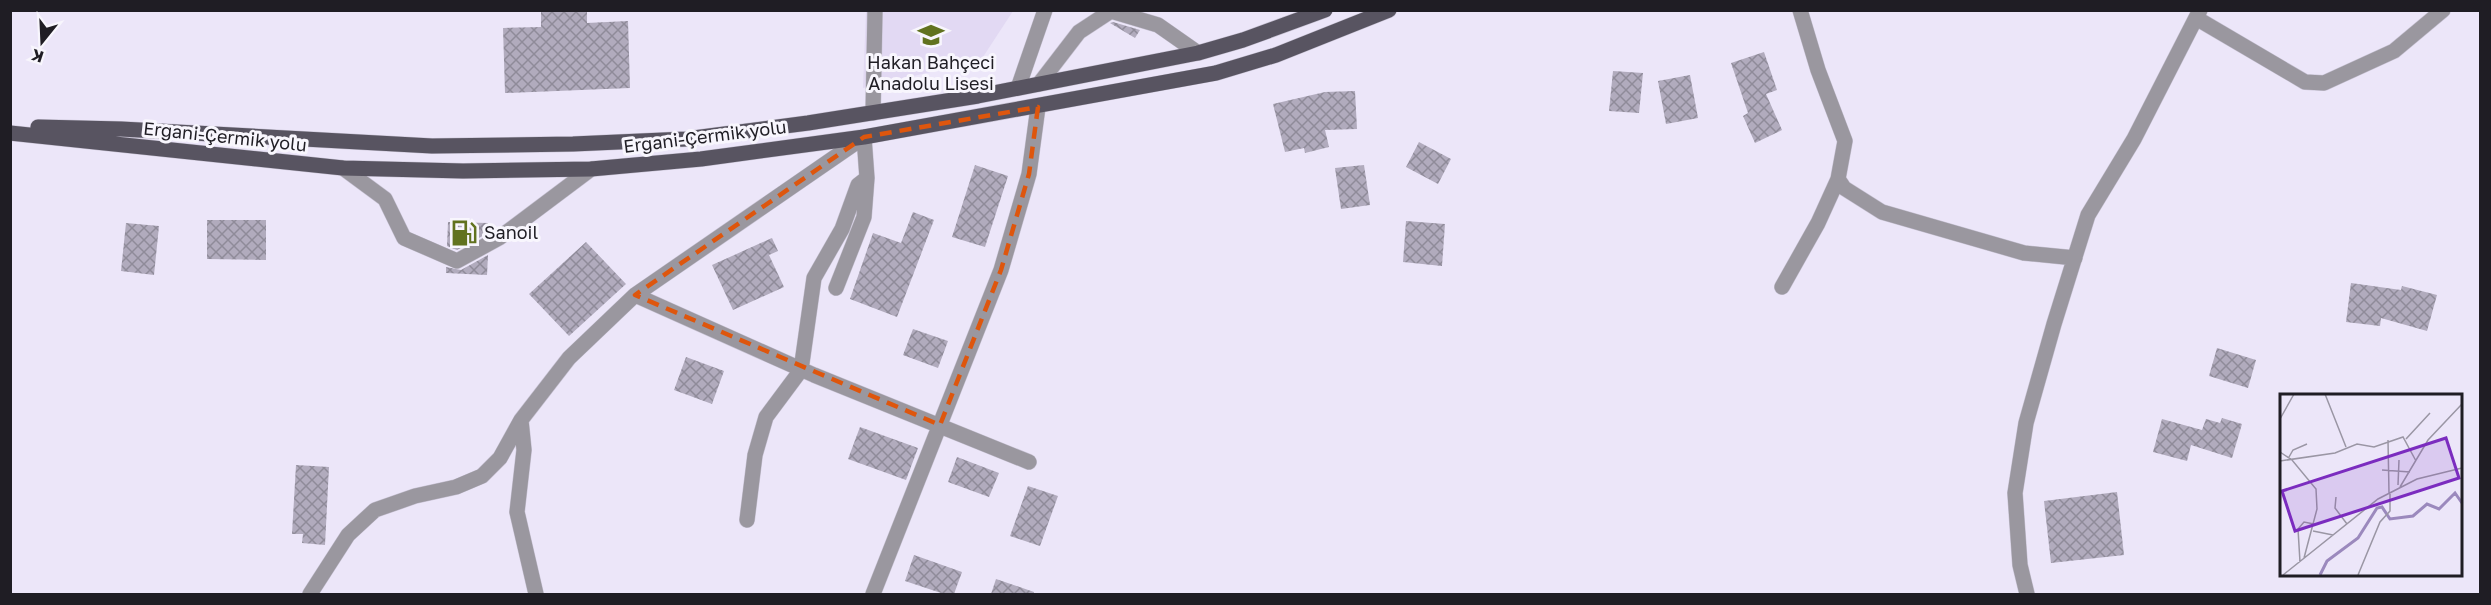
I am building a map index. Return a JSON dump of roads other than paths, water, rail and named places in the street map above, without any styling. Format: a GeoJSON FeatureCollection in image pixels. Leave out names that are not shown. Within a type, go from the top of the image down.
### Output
{"type":"FeatureCollection","features":[{"type":"Feature","properties":{"kind":"main road","name":"Ergani-Çermik yolu"},"geometry":{"type":"LineString","coordinates":[[10,127],[121,129],[432,146],[573,144],[686,139],[873,113],[1198,53],[1243,40],[1324,10]]}},
{"type":"Feature","properties":{"kind":"main road","name":"Ergani-Çermik yolu"},"geometry":{"type":"LineString","coordinates":[[10,133],[343,168],[591,170],[701,159],[864,137],[1245,66],[1389,10]]}},
{"type":"Feature","properties":{"kind":"street"},"geometry":{"type":"LineString","coordinates":[[873,113],[875,10]]}},
{"type":"Feature","properties":{"kind":"street"},"geometry":{"type":"LineString","coordinates":[[1018,88],[1045,10]]}},
{"type":"Feature","properties":{"kind":"street"},"geometry":{"type":"LineString","coordinates":[[1782,287],[1818,223],[1838,179],[1845,141],[1818,70],[1800,10]]}},
{"type":"Feature","properties":{"kind":"street"},"geometry":{"type":"LineString","coordinates":[[2027,594],[2020,565],[2015,493],[2026,423],[2088,215],[2134,139],[2198,14],[2305,82],[2324,83],[2394,51],[2443,10]]}},
{"type":"Feature","properties":{"kind":"street"},"geometry":{"type":"LineString","coordinates":[[1038,84],[1079,32],[1111,11],[1158,25],[1198,53]]}},
{"type":"Feature","properties":{"kind":"street"},"geometry":{"type":"LineString","coordinates":[[873,594],[1004,260],[1029,174],[1038,106]]}},
{"type":"Feature","properties":{"kind":"street"},"geometry":{"type":"LineString","coordinates":[[836,288],[864,217],[867,178],[864,137]]}},
{"type":"Feature","properties":{"kind":"street"},"geometry":{"type":"LineString","coordinates":[[310,594],[348,535],[375,510],[415,496],[456,487],[482,476],[500,458],[521,420],[569,358],[635,295],[864,137]]}},
{"type":"Feature","properties":{"kind":"street"},"geometry":{"type":"LineString","coordinates":[[343,168],[384,199],[404,238],[457,261],[499,238],[591,170]]}},
{"type":"Feature","properties":{"kind":"street"},"geometry":{"type":"LineString","coordinates":[[747,520],[755,455],[766,417],[801,370],[814,278],[842,229],[858,184],[867,178]]}},
{"type":"Feature","properties":{"kind":"street"},"geometry":{"type":"LineString","coordinates":[[1838,179],[1844,188],[1882,212],[2024,253],[2075,258]]}},
{"type":"Feature","properties":{"kind":"street"},"geometry":{"type":"LineString","coordinates":[[635,295],[801,370],[1029,462]]}},
{"type":"Feature","properties":{"kind":"street"},"geometry":{"type":"LineString","coordinates":[[521,420],[524,450],[517,512],[536,594]]}},
{"type":"Feature","properties":{"kind":"place","name":"Hakan Bahçeci Anadolu Lisesi"},"geometry":{"type":"Point","coordinates":[931,35]}},
{"type":"Feature","properties":{"kind":"place","name":"Sanoil"},"geometry":{"type":"Point","coordinates":[464,233]}}]}
